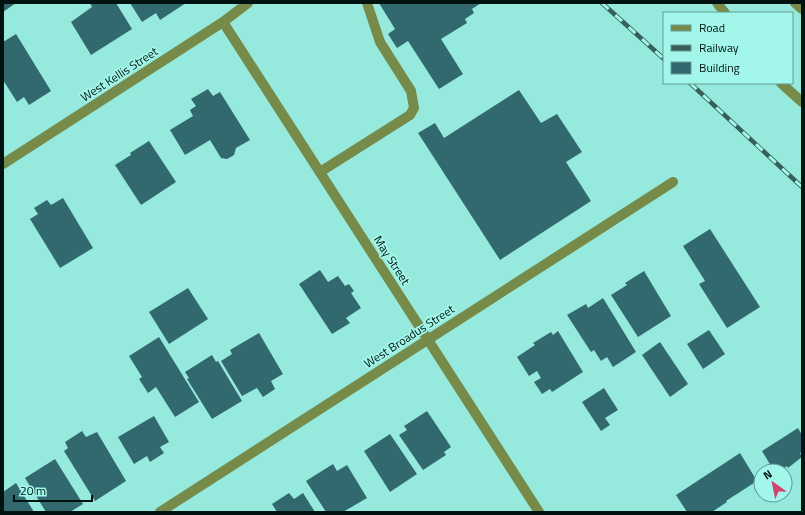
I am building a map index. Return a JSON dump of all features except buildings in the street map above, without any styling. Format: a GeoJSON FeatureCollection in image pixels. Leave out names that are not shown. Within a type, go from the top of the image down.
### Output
{"type":"FeatureCollection","features":[{"type":"Feature","properties":{"kind":"street","name":"West Kellis Street"},"geometry":{"type":"LineString","coordinates":[[3,164],[223,22],[248,3]]}},
{"type":"Feature","properties":{"kind":"street"},"geometry":{"type":"LineString","coordinates":[[320,172],[410,115],[414,108],[411,91],[380,42],[367,3]]}},
{"type":"Feature","properties":{"kind":"street"},"geometry":{"type":"LineString","coordinates":[[717,3],[724,12]]}},
{"type":"Feature","properties":{"kind":"street"},"geometry":{"type":"LineString","coordinates":[[795,3],[802,9]]}},
{"type":"Feature","properties":{"kind":"street","name":"May Street"},"geometry":{"type":"LineString","coordinates":[[223,22],[539,512]]}},
{"type":"Feature","properties":{"kind":"street"},"geometry":{"type":"LineString","coordinates":[[782,84],[802,102]]}},
{"type":"Feature","properties":{"kind":"street","name":"West Broadus Street"},"geometry":{"type":"LineString","coordinates":[[160,512],[673,182]]}},
{"type":"Feature","properties":{"kind":"railway"},"geometry":{"type":"LineString","coordinates":[[602,3],[663,58]]}},
{"type":"Feature","properties":{"kind":"railway"},"geometry":{"type":"LineString","coordinates":[[691,84],[802,187]]}}]}
